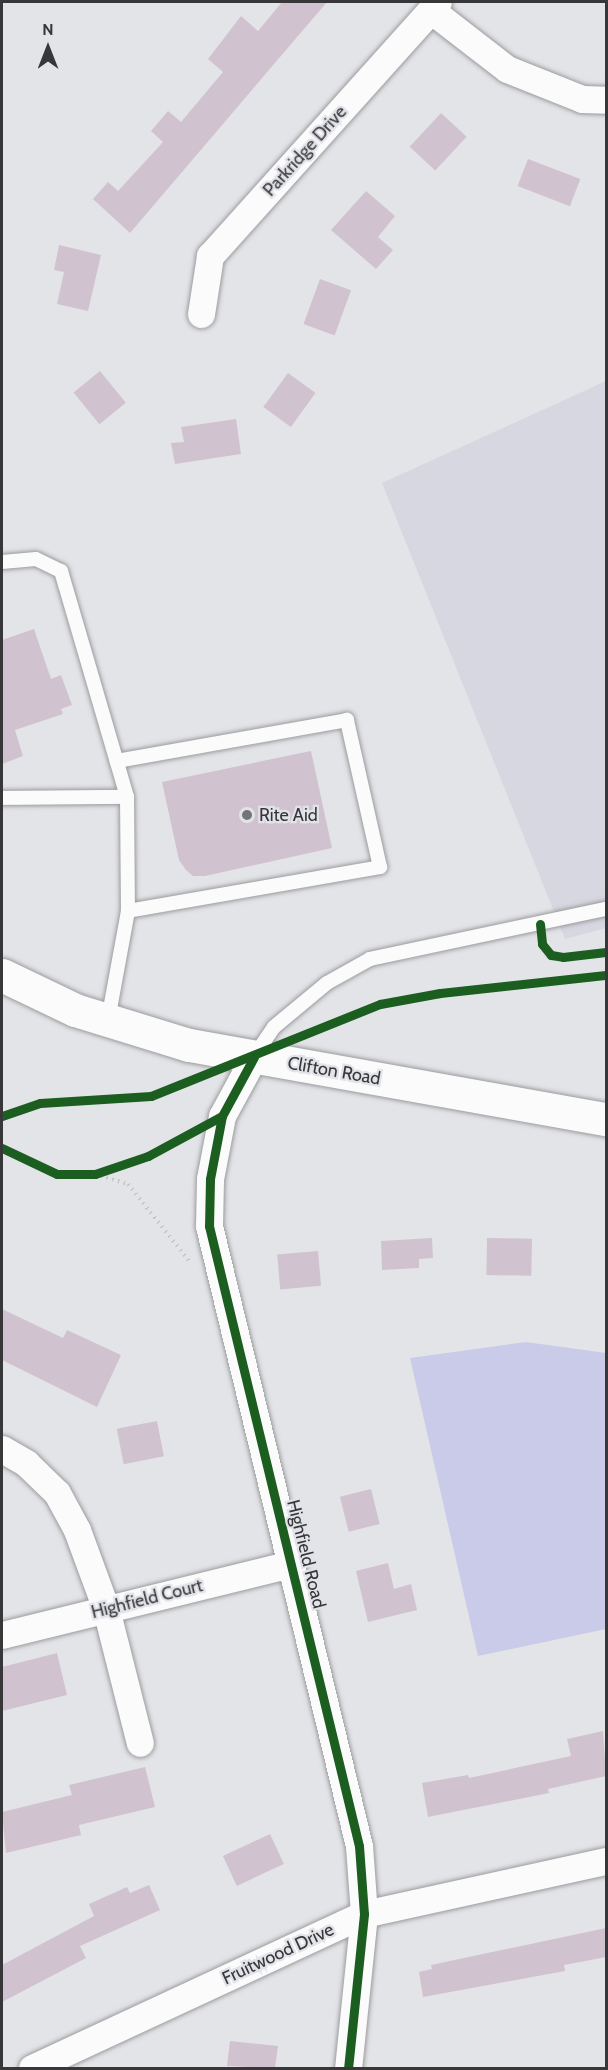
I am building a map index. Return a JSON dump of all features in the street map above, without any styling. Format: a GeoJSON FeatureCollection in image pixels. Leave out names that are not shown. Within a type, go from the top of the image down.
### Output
{"type":"FeatureCollection","features":[{"type":"Feature","properties":{"kind":"main road","name":"Clifton Road"},"geometry":{"type":"LineString","coordinates":[[2,975],[108,1022],[189,1046],[606,1119]]}},
{"type":"Feature","properties":{"kind":"street"},"geometry":{"type":"LineString","coordinates":[[435,6],[507,69],[582,99],[606,100]]}},
{"type":"Feature","properties":{"kind":"street","name":"Parkridge Drive"},"geometry":{"type":"LineString","coordinates":[[201,314],[210,256],[435,6]]}},
{"type":"Feature","properties":{"kind":"street","name":"Highfield Road"},"geometry":{"type":"LineString","coordinates":[[254,1057],[222,1116],[210,1179],[209,1226],[359,1846],[364,1914],[348,2068]]}},
{"type":"Feature","properties":{"kind":"street"},"geometry":{"type":"LineString","coordinates":[[2,1449],[26,1463],[57,1493],[76,1530],[106,1609],[140,1743]]}},
{"type":"Feature","properties":{"kind":"street","name":"Highfield Court"},"geometry":{"type":"LineString","coordinates":[[2,1635],[292,1564]]}},
{"type":"Feature","properties":{"kind":"street","name":"Fruitwood Drive"},"geometry":{"type":"LineString","coordinates":[[32,2068],[364,1914],[606,1861]]}},
{"type":"Feature","properties":{"kind":"lane"},"geometry":{"type":"LineString","coordinates":[[2,562],[36,559],[62,571],[127,797],[128,911],[108,1022]]}},
{"type":"Feature","properties":{"kind":"lane"},"geometry":{"type":"LineString","coordinates":[[117,761],[347,720],[380,867],[128,911]]}},
{"type":"Feature","properties":{"kind":"lane"},"geometry":{"type":"LineString","coordinates":[[2,798],[127,797]]}},
{"type":"Feature","properties":{"kind":"lane"},"geometry":{"type":"LineString","coordinates":[[254,1057],[274,1027],[327,983],[370,958],[606,909]]}},
{"type":"Feature","properties":{"kind":"path"},"geometry":{"type":"LineString","coordinates":[[90,1174],[116,1167]]}},
{"type":"Feature","properties":{"kind":"path"},"geometry":{"type":"LineString","coordinates":[[90,1174],[128,1184],[198,1272],[219,1268]]}},
{"type":"Feature","properties":{"kind":"shaded area"},"geometry":{"type":"Polygon","coordinates":[[[606,381],[606,928],[565,939],[382,483],[606,381]]]}},
{"type":"Feature","properties":{"kind":"shaded area"},"geometry":{"type":"Polygon","coordinates":[[[526,1342],[606,1353],[606,1629],[478,1656],[410,1358],[526,1342]]]}},
{"type":"Feature","properties":{"kind":"building"},"geometry":{"type":"Polygon","coordinates":[[[282,2],[327,2],[130,233],[93,199],[108,182],[118,191],[163,142],[151,131],[168,111],[181,122],[223,72],[208,59],[241,16],[258,31],[282,2]]]}},
{"type":"Feature","properties":{"kind":"building"},"geometry":{"type":"Polygon","coordinates":[[[441,113],[467,137],[435,171],[410,147],[441,113]]]}},
{"type":"Feature","properties":{"kind":"building"},"geometry":{"type":"Polygon","coordinates":[[[528,159],[580,179],[570,206],[518,186],[528,159]]]}},
{"type":"Feature","properties":{"kind":"building"},"geometry":{"type":"Polygon","coordinates":[[[366,191],[395,216],[378,237],[393,250],[376,269],[331,230],[366,191]]]}},
{"type":"Feature","properties":{"kind":"building"},"geometry":{"type":"Polygon","coordinates":[[[59,245],[101,255],[88,311],[57,304],[64,272],[54,270],[59,245]]]}},
{"type":"Feature","properties":{"kind":"building"},"geometry":{"type":"Polygon","coordinates":[[[320,279],[351,290],[335,335],[304,324],[320,279]]]}},
{"type":"Feature","properties":{"kind":"building"},"geometry":{"type":"Polygon","coordinates":[[[100,371],[126,403],[99,424],[74,392],[100,371]]]}},
{"type":"Feature","properties":{"kind":"building"},"geometry":{"type":"Polygon","coordinates":[[[288,373],[316,393],[291,427],[263,407],[288,373]]]}},
{"type":"Feature","properties":{"kind":"building"},"geometry":{"type":"Polygon","coordinates":[[[236,419],[241,454],[175,464],[171,443],[184,442],[181,427],[236,419]]]}},
{"type":"Feature","properties":{"kind":"building"},"geometry":{"type":"Polygon","coordinates":[[[34,629],[51,679],[61,675],[72,705],[61,709],[63,714],[15,730],[23,756],[2,764],[2,640],[34,629]]]}},
{"type":"Feature","properties":{"kind":"building","name":"Rite Aid"},"geometry":{"type":"Polygon","coordinates":[[[311,751],[332,848],[205,876],[193,876],[186,870],[179,860],[162,782],[311,751]]]}},
{"type":"Feature","properties":{"kind":"building"},"geometry":{"type":"Polygon","coordinates":[[[432,1238],[433,1258],[419,1259],[419,1268],[382,1270],[381,1241],[432,1238]]]}},
{"type":"Feature","properties":{"kind":"building"},"geometry":{"type":"Polygon","coordinates":[[[487,1238],[532,1239],[531,1276],[486,1275],[487,1238]]]}},
{"type":"Feature","properties":{"kind":"building"},"geometry":{"type":"Polygon","coordinates":[[[318,1251],[321,1286],[280,1289],[277,1255],[318,1251]]]}},
{"type":"Feature","properties":{"kind":"building"},"geometry":{"type":"Polygon","coordinates":[[[2,1309],[63,1338],[67,1330],[121,1355],[97,1407],[2,1360],[2,1309]]]}},
{"type":"Feature","properties":{"kind":"building"},"geometry":{"type":"Polygon","coordinates":[[[157,1421],[164,1456],[124,1464],[117,1429],[157,1421]]]}},
{"type":"Feature","properties":{"kind":"building"},"geometry":{"type":"Polygon","coordinates":[[[371,1489],[380,1524],[349,1532],[340,1497],[371,1489]]]}},
{"type":"Feature","properties":{"kind":"building"},"geometry":{"type":"Polygon","coordinates":[[[388,1563],[394,1589],[411,1584],[417,1610],[368,1622],[356,1571],[388,1563]]]}},
{"type":"Feature","properties":{"kind":"building"},"geometry":{"type":"Polygon","coordinates":[[[57,1653],[67,1695],[2,1711],[2,1667],[57,1653]]]}},
{"type":"Feature","properties":{"kind":"building"},"geometry":{"type":"Polygon","coordinates":[[[603,1731],[606,1776],[548,1789],[549,1793],[428,1817],[422,1783],[468,1775],[469,1778],[571,1756],[567,1739],[603,1731]]]}},
{"type":"Feature","properties":{"kind":"building"},"geometry":{"type":"Polygon","coordinates":[[[145,1767],[155,1807],[79,1825],[81,1835],[6,1853],[2,1812],[72,1795],[69,1785],[145,1767]]]}},
{"type":"Feature","properties":{"kind":"building"},"geometry":{"type":"Polygon","coordinates":[[[270,1834],[284,1864],[237,1886],[223,1856],[270,1834]]]}},
{"type":"Feature","properties":{"kind":"building"},"geometry":{"type":"Polygon","coordinates":[[[149,1885],[160,1910],[80,1946],[86,1958],[2,2002],[2,1965],[94,1916],[89,1904],[127,1887],[130,1893],[149,1885]]]}},
{"type":"Feature","properties":{"kind":"building"},"geometry":{"type":"Polygon","coordinates":[[[606,1928],[606,1957],[564,1965],[565,1971],[423,1997],[419,1972],[432,1969],[431,1965],[606,1928]]]}},
{"type":"Feature","properties":{"kind":"building"},"geometry":{"type":"Polygon","coordinates":[[[230,2041],[278,2046],[275,2068],[227,2066],[230,2041]]]}},
{"type":"Feature","properties":{"kind":"cycle path"},"geometry":{"type":"LineString","coordinates":[[540,924],[542,944],[551,955],[563,957],[606,952]]}},
{"type":"Feature","properties":{"kind":"cycle path"},"geometry":{"type":"LineString","coordinates":[[2,1116],[40,1103],[151,1096],[380,1004],[440,993],[606,975]]}},
{"type":"Feature","properties":{"kind":"cycle path"},"geometry":{"type":"LineString","coordinates":[[254,1057],[222,1116],[210,1179],[209,1226],[359,1846],[364,1914],[348,2068]]}},
{"type":"Feature","properties":{"kind":"cycle path"},"geometry":{"type":"LineString","coordinates":[[2,1148],[57,1174],[95,1174],[148,1156],[222,1116]]}},
{"type":"Feature","properties":{"kind":"place","name":"Rite Aid"},"geometry":{"type":"Point","coordinates":[247,815]}}]}
